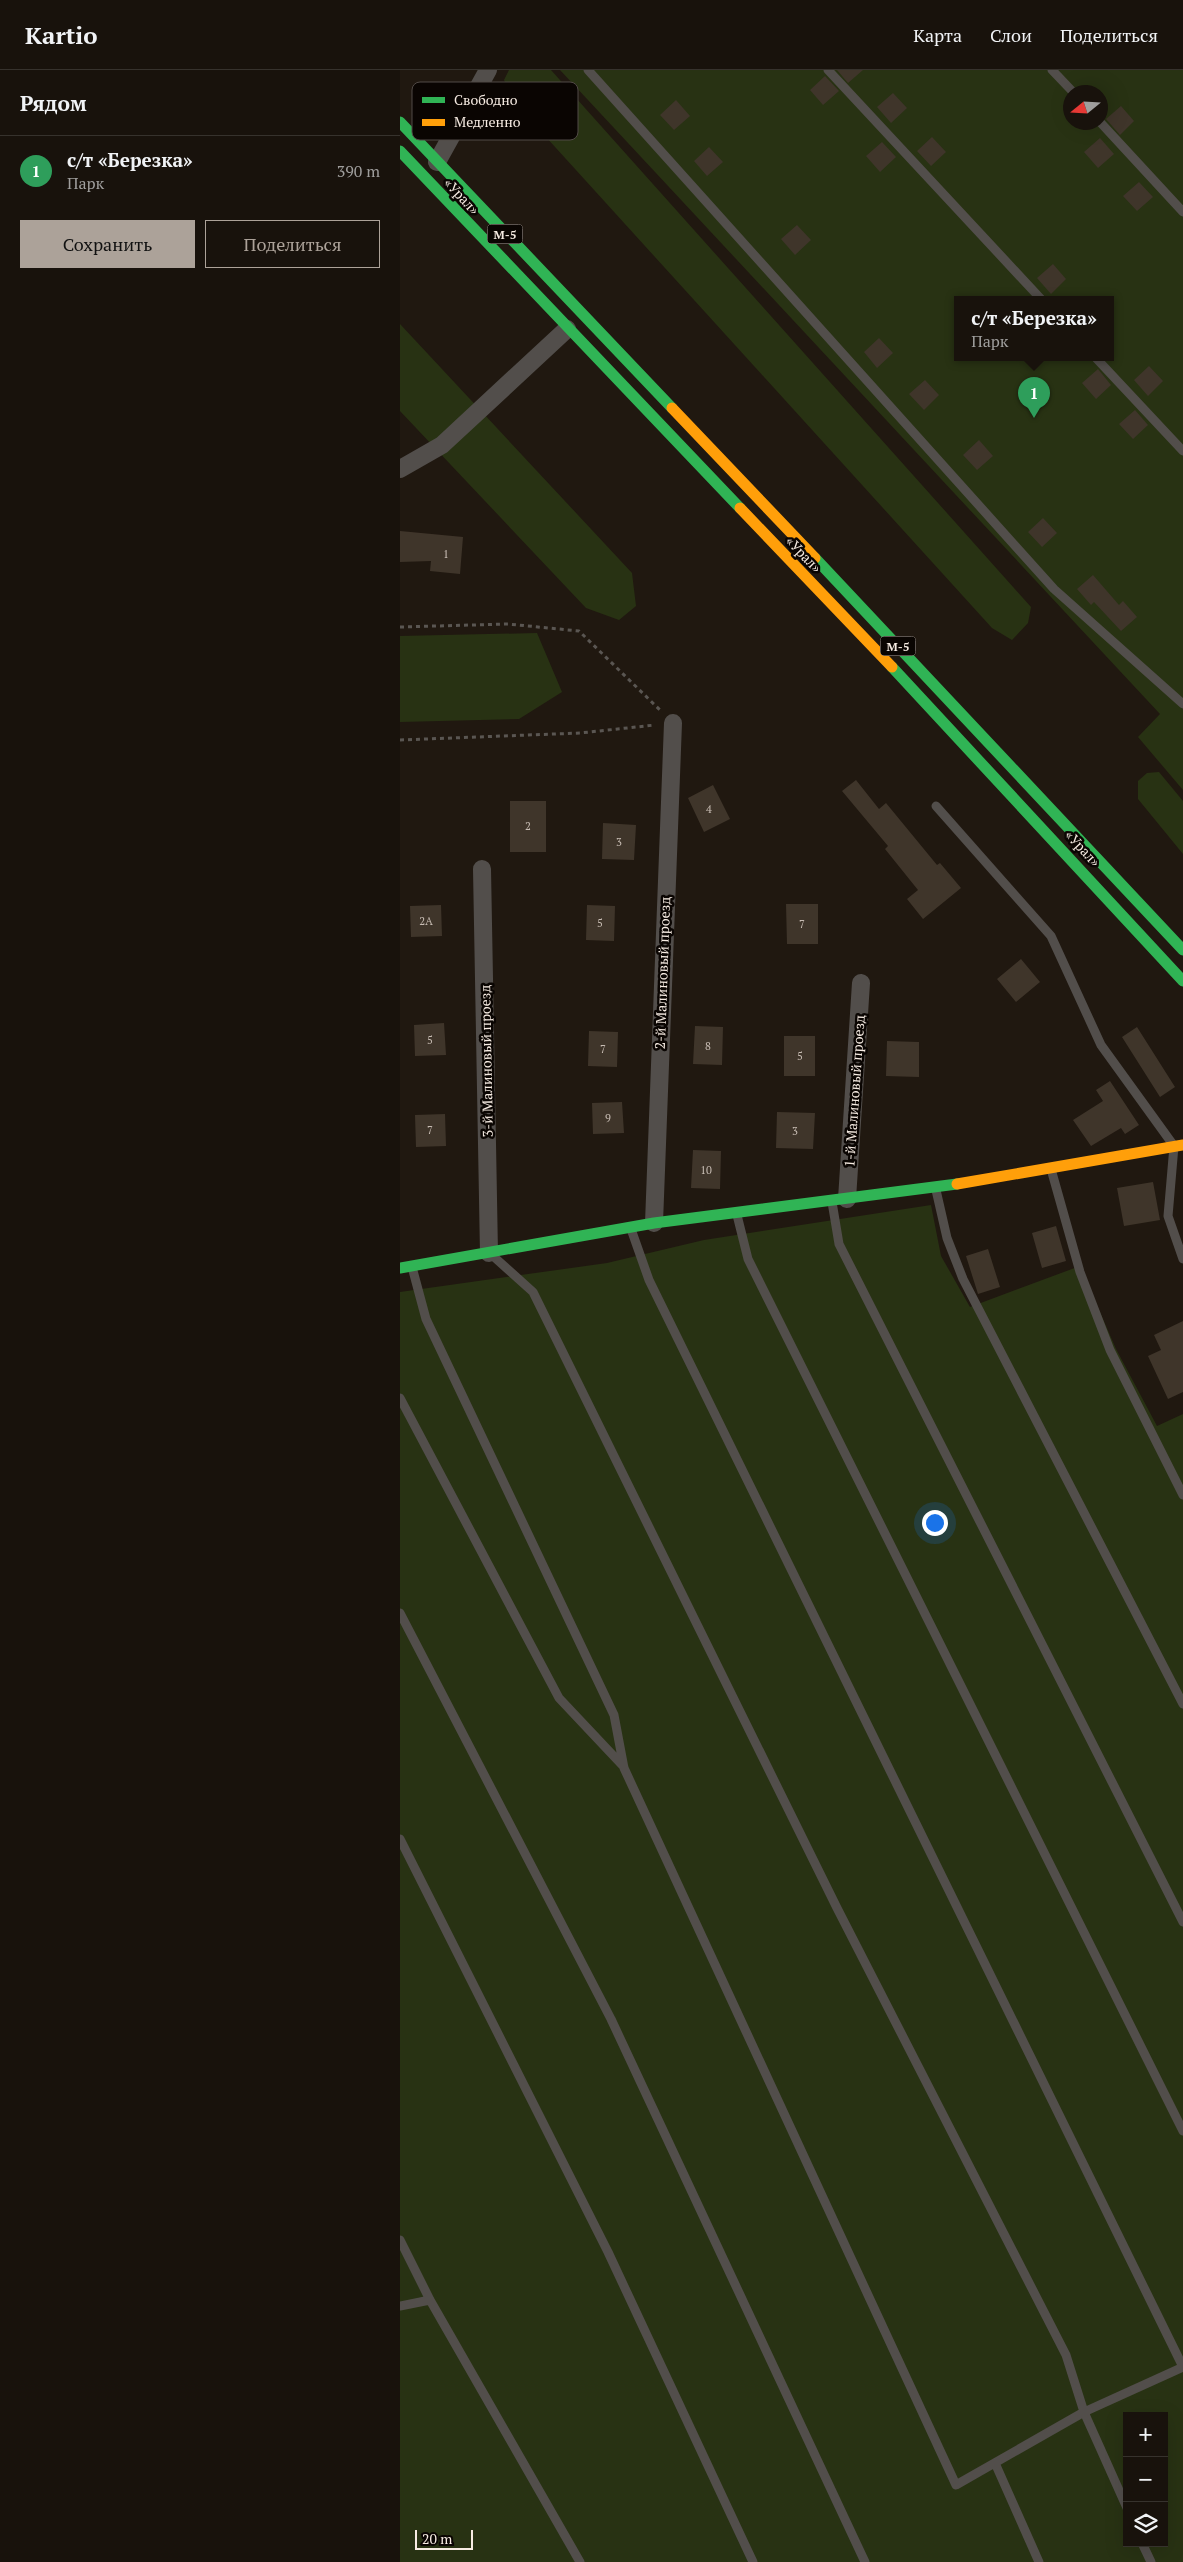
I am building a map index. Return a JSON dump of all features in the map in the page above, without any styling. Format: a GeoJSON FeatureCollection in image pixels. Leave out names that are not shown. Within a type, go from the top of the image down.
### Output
{"type":"FeatureCollection","features":[{"type":"Feature","properties":{"kind":"main road","name":"«Урал»"},"geometry":{"type":"LineString","coordinates":[[400,122],[412,135]]}},
{"type":"Feature","properties":{"kind":"main road","name":"«Урал»"},"geometry":{"type":"LineString","coordinates":[[417,140],[962,713],[1183,950]]}},
{"type":"Feature","properties":{"kind":"main road","name":"«Урал»"},"geometry":{"type":"LineString","coordinates":[[400,151],[567,329],[942,720],[1183,981]]}},
{"type":"Feature","properties":{"kind":"main road"},"geometry":{"type":"LineString","coordinates":[[406,1267],[654,1223],[936,1188],[1050,1166],[1178,1146]]}},
{"type":"Feature","properties":{"kind":"street"},"geometry":{"type":"LineString","coordinates":[[481,82],[488,70]]}},
{"type":"Feature","properties":{"kind":"street"},"geometry":{"type":"LineString","coordinates":[[438,162],[450,140]]}},
{"type":"Feature","properties":{"kind":"street"},"geometry":{"type":"LineString","coordinates":[[400,469],[442,446],[567,329]]}},
{"type":"Feature","properties":{"kind":"street","name":"2-й Малиновый проезд"},"geometry":{"type":"LineString","coordinates":[[654,1223],[673,723]]}},
{"type":"Feature","properties":{"kind":"street","name":"3-й Малиновый проезд"},"geometry":{"type":"LineString","coordinates":[[482,870],[489,1253]]}},
{"type":"Feature","properties":{"kind":"street","name":"1-й Малиновый проезд"},"geometry":{"type":"LineString","coordinates":[[839,1200],[861,983]]}},
{"type":"Feature","properties":{"kind":"lane"},"geometry":{"type":"LineString","coordinates":[[588,70],[1054,589],[1183,704]]}},
{"type":"Feature","properties":{"kind":"lane"},"geometry":{"type":"LineString","coordinates":[[828,70],[1038,296]]}},
{"type":"Feature","properties":{"kind":"lane"},"geometry":{"type":"LineString","coordinates":[[1052,70],[1066,85]]}},
{"type":"Feature","properties":{"kind":"lane"},"geometry":{"type":"LineString","coordinates":[[1107,130],[1183,212]]}},
{"type":"Feature","properties":{"kind":"lane"},"geometry":{"type":"LineString","coordinates":[[1099,361],[1183,451]]}},
{"type":"Feature","properties":{"kind":"lane"},"geometry":{"type":"LineString","coordinates":[[936,806],[1051,936],[1101,1045],[1178,1146],[1168,1216],[1183,1259]]}},
{"type":"Feature","properties":{"kind":"lane"},"geometry":{"type":"LineString","coordinates":[[1050,1166],[1080,1272],[1110,1350],[1183,1495]]}},
{"type":"Feature","properties":{"kind":"lane"},"geometry":{"type":"LineString","coordinates":[[936,1188],[947,1238],[962,1279],[1183,1704]]}},
{"type":"Feature","properties":{"kind":"lane"},"geometry":{"type":"LineString","coordinates":[[839,1200],[839,1244],[1183,1922]]}},
{"type":"Feature","properties":{"kind":"lane"},"geometry":{"type":"LineString","coordinates":[[736,1212],[748,1259],[1183,2130]]}},
{"type":"Feature","properties":{"kind":"lane"},"geometry":{"type":"LineString","coordinates":[[406,1267],[426,1319],[614,1715],[624,1768],[956,2485],[1084,2412],[1183,2367],[648,1280],[631,1227]]}},
{"type":"Feature","properties":{"kind":"lane"},"geometry":{"type":"LineString","coordinates":[[489,1253],[533,1292],[836,1908],[1066,2355],[1084,2412],[1124,2502]]}},
{"type":"Feature","properties":{"kind":"lane"},"geometry":{"type":"LineString","coordinates":[[400,1398],[559,1698],[624,1768]]}},
{"type":"Feature","properties":{"kind":"lane"},"geometry":{"type":"LineString","coordinates":[[400,1613],[610,2019],[865,2562]]}},
{"type":"Feature","properties":{"kind":"lane"},"geometry":{"type":"LineString","coordinates":[[400,1839],[608,2252],[753,2562]]}},
{"type":"Feature","properties":{"kind":"lane"},"geometry":{"type":"LineString","coordinates":[[400,2240],[430,2300],[580,2562]]}},
{"type":"Feature","properties":{"kind":"lane"},"geometry":{"type":"LineString","coordinates":[[400,2306],[430,2300]]}},
{"type":"Feature","properties":{"kind":"lane"},"geometry":{"type":"LineString","coordinates":[[995,2463],[1040,2562]]}},
{"type":"Feature","properties":{"kind":"lane"},"geometry":{"type":"LineString","coordinates":[[1144,2547],[1151,2562]]}},
{"type":"Feature","properties":{"kind":"path"},"geometry":{"type":"LineString","coordinates":[[400,627],[508,624],[579,631],[673,723]]}},
{"type":"Feature","properties":{"kind":"path"},"geometry":{"type":"LineString","coordinates":[[400,740],[580,733],[673,723]]}},
{"type":"Feature","properties":{"kind":"green space"},"geometry":{"type":"Polygon","coordinates":[[[509,70],[551,70],[562,82],[505,82],[504,80],[509,70]]]}},
{"type":"Feature","properties":{"kind":"green space"},"geometry":{"type":"Polygon","coordinates":[[[560,70],[1183,70],[1183,790],[1138,737],[1160,714],[578,89],[578,82],[571,82],[560,70]]]}},
{"type":"Feature","properties":{"kind":"green space"},"geometry":{"type":"Polygon","coordinates":[[[578,100],[1031,607],[1028,623],[1012,640],[992,628],[549,140],[578,140],[578,100]]]}},
{"type":"Feature","properties":{"kind":"green space"},"geometry":{"type":"Polygon","coordinates":[[[400,324],[632,573],[636,606],[619,620],[586,608],[400,411],[400,324]]]}},
{"type":"Feature","properties":{"kind":"green space"},"geometry":{"type":"Polygon","coordinates":[[[537,633],[562,692],[519,719],[400,722],[400,636],[537,633]]]}},
{"type":"Feature","properties":{"kind":"green space"},"geometry":{"type":"Polygon","coordinates":[[[1159,772],[1183,801],[1183,854],[1138,799],[1138,781],[1147,773],[1159,772]]]}},
{"type":"Feature","properties":{"kind":"green space"},"geometry":{"type":"Polygon","coordinates":[[[931,1205],[941,1256],[970,1307],[1080,1266],[1116,1349],[1157,1426],[1183,1414],[1183,2562],[400,2562],[400,1292],[607,1263],[704,1240],[931,1205]]]}},
{"type":"Feature","properties":{"kind":"building"},"geometry":{"type":"Polygon","coordinates":[[[837,70],[863,70],[848,83],[837,70]]]}},
{"type":"Feature","properties":{"kind":"building"},"geometry":{"type":"Polygon","coordinates":[[[825,76],[839,91],[823,105],[810,90],[825,76]]]}},
{"type":"Feature","properties":{"kind":"building"},"geometry":{"type":"Polygon","coordinates":[[[893,93],[907,108],[891,123],[877,107],[893,93]]]}},
{"type":"Feature","properties":{"kind":"building"},"geometry":{"type":"Polygon","coordinates":[[[676,100],[690,116],[674,130],[660,115],[676,100]]]}},
{"type":"Feature","properties":{"kind":"building"},"geometry":{"type":"Polygon","coordinates":[[[1121,106],[1134,121],[1120,135],[1108,121],[1108,117],[1121,106]]]}},
{"type":"Feature","properties":{"kind":"building"},"geometry":{"type":"Polygon","coordinates":[[[932,137],[946,152],[931,166],[917,151],[932,137]]]}},
{"type":"Feature","properties":{"kind":"building"},"geometry":{"type":"Polygon","coordinates":[[[1100,138],[1114,154],[1098,168],[1084,152],[1100,138]]]}},
{"type":"Feature","properties":{"kind":"building"},"geometry":{"type":"Polygon","coordinates":[[[882,142],[896,157],[880,172],[866,156],[882,142]]]}},
{"type":"Feature","properties":{"kind":"building"},"geometry":{"type":"Polygon","coordinates":[[[709,147],[723,162],[707,176],[694,161],[709,147]]]}},
{"type":"Feature","properties":{"kind":"building"},"geometry":{"type":"Polygon","coordinates":[[[1139,182],[1153,197],[1137,211],[1123,196],[1139,182]]]}},
{"type":"Feature","properties":{"kind":"building"},"geometry":{"type":"Polygon","coordinates":[[[797,225],[811,240],[795,255],[781,239],[797,225]]]}},
{"type":"Feature","properties":{"kind":"building"},"geometry":{"type":"Polygon","coordinates":[[[1053,264],[1066,279],[1051,294],[1037,278],[1053,264]]]}},
{"type":"Feature","properties":{"kind":"building"},"geometry":{"type":"Polygon","coordinates":[[[879,338],[893,353],[877,368],[864,352],[879,338]]]}},
{"type":"Feature","properties":{"kind":"building"},"geometry":{"type":"Polygon","coordinates":[[[1149,366],[1163,381],[1148,396],[1134,380],[1149,366]]]}},
{"type":"Feature","properties":{"kind":"building"},"geometry":{"type":"Polygon","coordinates":[[[1098,369],[1111,385],[1096,399],[1082,383],[1098,369]]]}},
{"type":"Feature","properties":{"kind":"building"},"geometry":{"type":"Polygon","coordinates":[[[925,380],[939,395],[924,410],[909,394],[925,380]]]}},
{"type":"Feature","properties":{"kind":"building"},"geometry":{"type":"Polygon","coordinates":[[[1135,410],[1148,425],[1133,439],[1119,424],[1135,410]]]}},
{"type":"Feature","properties":{"kind":"building"},"geometry":{"type":"Polygon","coordinates":[[[979,440],[993,456],[977,470],[963,455],[979,440]]]}},
{"type":"Feature","properties":{"kind":"building"},"geometry":{"type":"Polygon","coordinates":[[[1043,518],[1057,533],[1042,547],[1028,532],[1043,518]]]}},
{"type":"Feature","properties":{"kind":"building"},"geometry":{"type":"Polygon","coordinates":[[[400,531],[463,537],[460,574],[430,571],[431,561],[400,562],[400,531]]]}},
{"type":"Feature","properties":{"kind":"building"},"geometry":{"type":"Polygon","coordinates":[[[1093,575],[1119,605],[1123,601],[1137,617],[1121,631],[1094,602],[1091,605],[1077,589],[1093,575]]]}},
{"type":"Feature","properties":{"kind":"building"},"geometry":{"type":"Polygon","coordinates":[[[856,780],[879,809],[886,803],[937,865],[940,863],[961,888],[923,919],[907,899],[918,890],[885,849],[888,846],[842,791],[856,780]]]}},
{"type":"Feature","properties":{"kind":"building"},"geometry":{"type":"Polygon","coordinates":[[[713,785],[730,819],[704,832],[688,798],[713,785]]]}},
{"type":"Feature","properties":{"kind":"building"},"geometry":{"type":"Polygon","coordinates":[[[510,801],[546,801],[546,852],[510,852],[510,801]]]}},
{"type":"Feature","properties":{"kind":"building"},"geometry":{"type":"Polygon","coordinates":[[[603,823],[636,825],[634,860],[602,859],[603,823]]]}},
{"type":"Feature","properties":{"kind":"building"},"geometry":{"type":"Polygon","coordinates":[[[786,904],[818,904],[818,944],[787,944],[786,904]]]}},
{"type":"Feature","properties":{"kind":"building"},"geometry":{"type":"Polygon","coordinates":[[[441,905],[442,936],[411,937],[410,906],[441,905]]]}},
{"type":"Feature","properties":{"kind":"building"},"geometry":{"type":"Polygon","coordinates":[[[587,905],[615,906],[614,941],[586,940],[587,905]]]}},
{"type":"Feature","properties":{"kind":"building"},"geometry":{"type":"Polygon","coordinates":[[[1021,959],[1040,982],[1016,1002],[997,979],[1021,959]]]}},
{"type":"Feature","properties":{"kind":"building"},"geometry":{"type":"Polygon","coordinates":[[[444,1023],[446,1055],[415,1056],[414,1025],[444,1023]]]}},
{"type":"Feature","properties":{"kind":"building"},"geometry":{"type":"Polygon","coordinates":[[[695,1026],[723,1027],[722,1065],[693,1064],[695,1026]]]}},
{"type":"Feature","properties":{"kind":"building"},"geometry":{"type":"Polygon","coordinates":[[[1137,1027],[1175,1087],[1160,1097],[1122,1037],[1137,1027]]]}},
{"type":"Feature","properties":{"kind":"building"},"geometry":{"type":"Polygon","coordinates":[[[589,1031],[618,1032],[617,1067],[588,1066],[589,1031]]]}},
{"type":"Feature","properties":{"kind":"building"},"geometry":{"type":"Polygon","coordinates":[[[784,1036],[815,1036],[815,1076],[784,1076],[784,1036]]]}},
{"type":"Feature","properties":{"kind":"building"},"geometry":{"type":"Polygon","coordinates":[[[887,1041],[919,1042],[919,1077],[886,1076],[887,1041]]]}},
{"type":"Feature","properties":{"kind":"building"},"geometry":{"type":"Polygon","coordinates":[[[1110,1081],[1139,1125],[1125,1134],[1121,1128],[1091,1146],[1073,1120],[1103,1101],[1096,1090],[1110,1081]]]}},
{"type":"Feature","properties":{"kind":"building"},"geometry":{"type":"Polygon","coordinates":[[[622,1102],[624,1133],[593,1134],[592,1103],[622,1102]]]}},
{"type":"Feature","properties":{"kind":"building"},"geometry":{"type":"Polygon","coordinates":[[[777,1112],[815,1113],[813,1149],[776,1148],[777,1112]]]}},
{"type":"Feature","properties":{"kind":"building"},"geometry":{"type":"Polygon","coordinates":[[[445,1114],[446,1146],[416,1147],[415,1115],[445,1114]]]}},
{"type":"Feature","properties":{"kind":"building"},"geometry":{"type":"Polygon","coordinates":[[[693,1150],[721,1151],[720,1189],[691,1188],[693,1150]]]}},
{"type":"Feature","properties":{"kind":"building"},"geometry":{"type":"Polygon","coordinates":[[[1153,1182],[1160,1220],[1124,1226],[1117,1188],[1153,1182]]]}},
{"type":"Feature","properties":{"kind":"building"},"geometry":{"type":"Polygon","coordinates":[[[1056,1226],[1066,1261],[1042,1268],[1032,1233],[1056,1226]]]}},
{"type":"Feature","properties":{"kind":"building"},"geometry":{"type":"Polygon","coordinates":[[[988,1249],[1000,1287],[978,1294],[966,1256],[988,1249]]]}},
{"type":"Feature","properties":{"kind":"building"},"geometry":{"type":"Polygon","coordinates":[[[1183,1321],[1183,1392],[1168,1399],[1148,1356],[1161,1350],[1154,1335],[1183,1321]]]}},
{"type":"Feature","properties":{"kind":"traffic: fast"},"geometry":{"type":"LineString","coordinates":[[400,122],[412,135]]}},
{"type":"Feature","properties":{"kind":"traffic: fast"},"geometry":{"type":"LineString","coordinates":[[417,140],[672,408]]}},
{"type":"Feature","properties":{"kind":"traffic: fast"},"geometry":{"type":"LineString","coordinates":[[400,151],[740,508]]}},
{"type":"Feature","properties":{"kind":"traffic: fast"},"geometry":{"type":"LineString","coordinates":[[815,558],[1183,950]]}},
{"type":"Feature","properties":{"kind":"traffic: fast"},"geometry":{"type":"LineString","coordinates":[[892,667],[1183,981]]}},
{"type":"Feature","properties":{"kind":"traffic: fast"},"geometry":{"type":"LineString","coordinates":[[400,1268],[654,1223],[957,1184]]}},
{"type":"Feature","properties":{"kind":"traffic: slow"},"geometry":{"type":"LineString","coordinates":[[672,408],[815,558]]}},
{"type":"Feature","properties":{"kind":"traffic: slow"},"geometry":{"type":"LineString","coordinates":[[740,508],[892,667]]}},
{"type":"Feature","properties":{"kind":"traffic: slow"},"geometry":{"type":"LineString","coordinates":[[957,1184],[1183,1145]]}},
{"type":"Feature","properties":{"kind":"place","name":"с/т «Березка»"},"geometry":{"type":"Point","coordinates":[1034,418]}}]}
